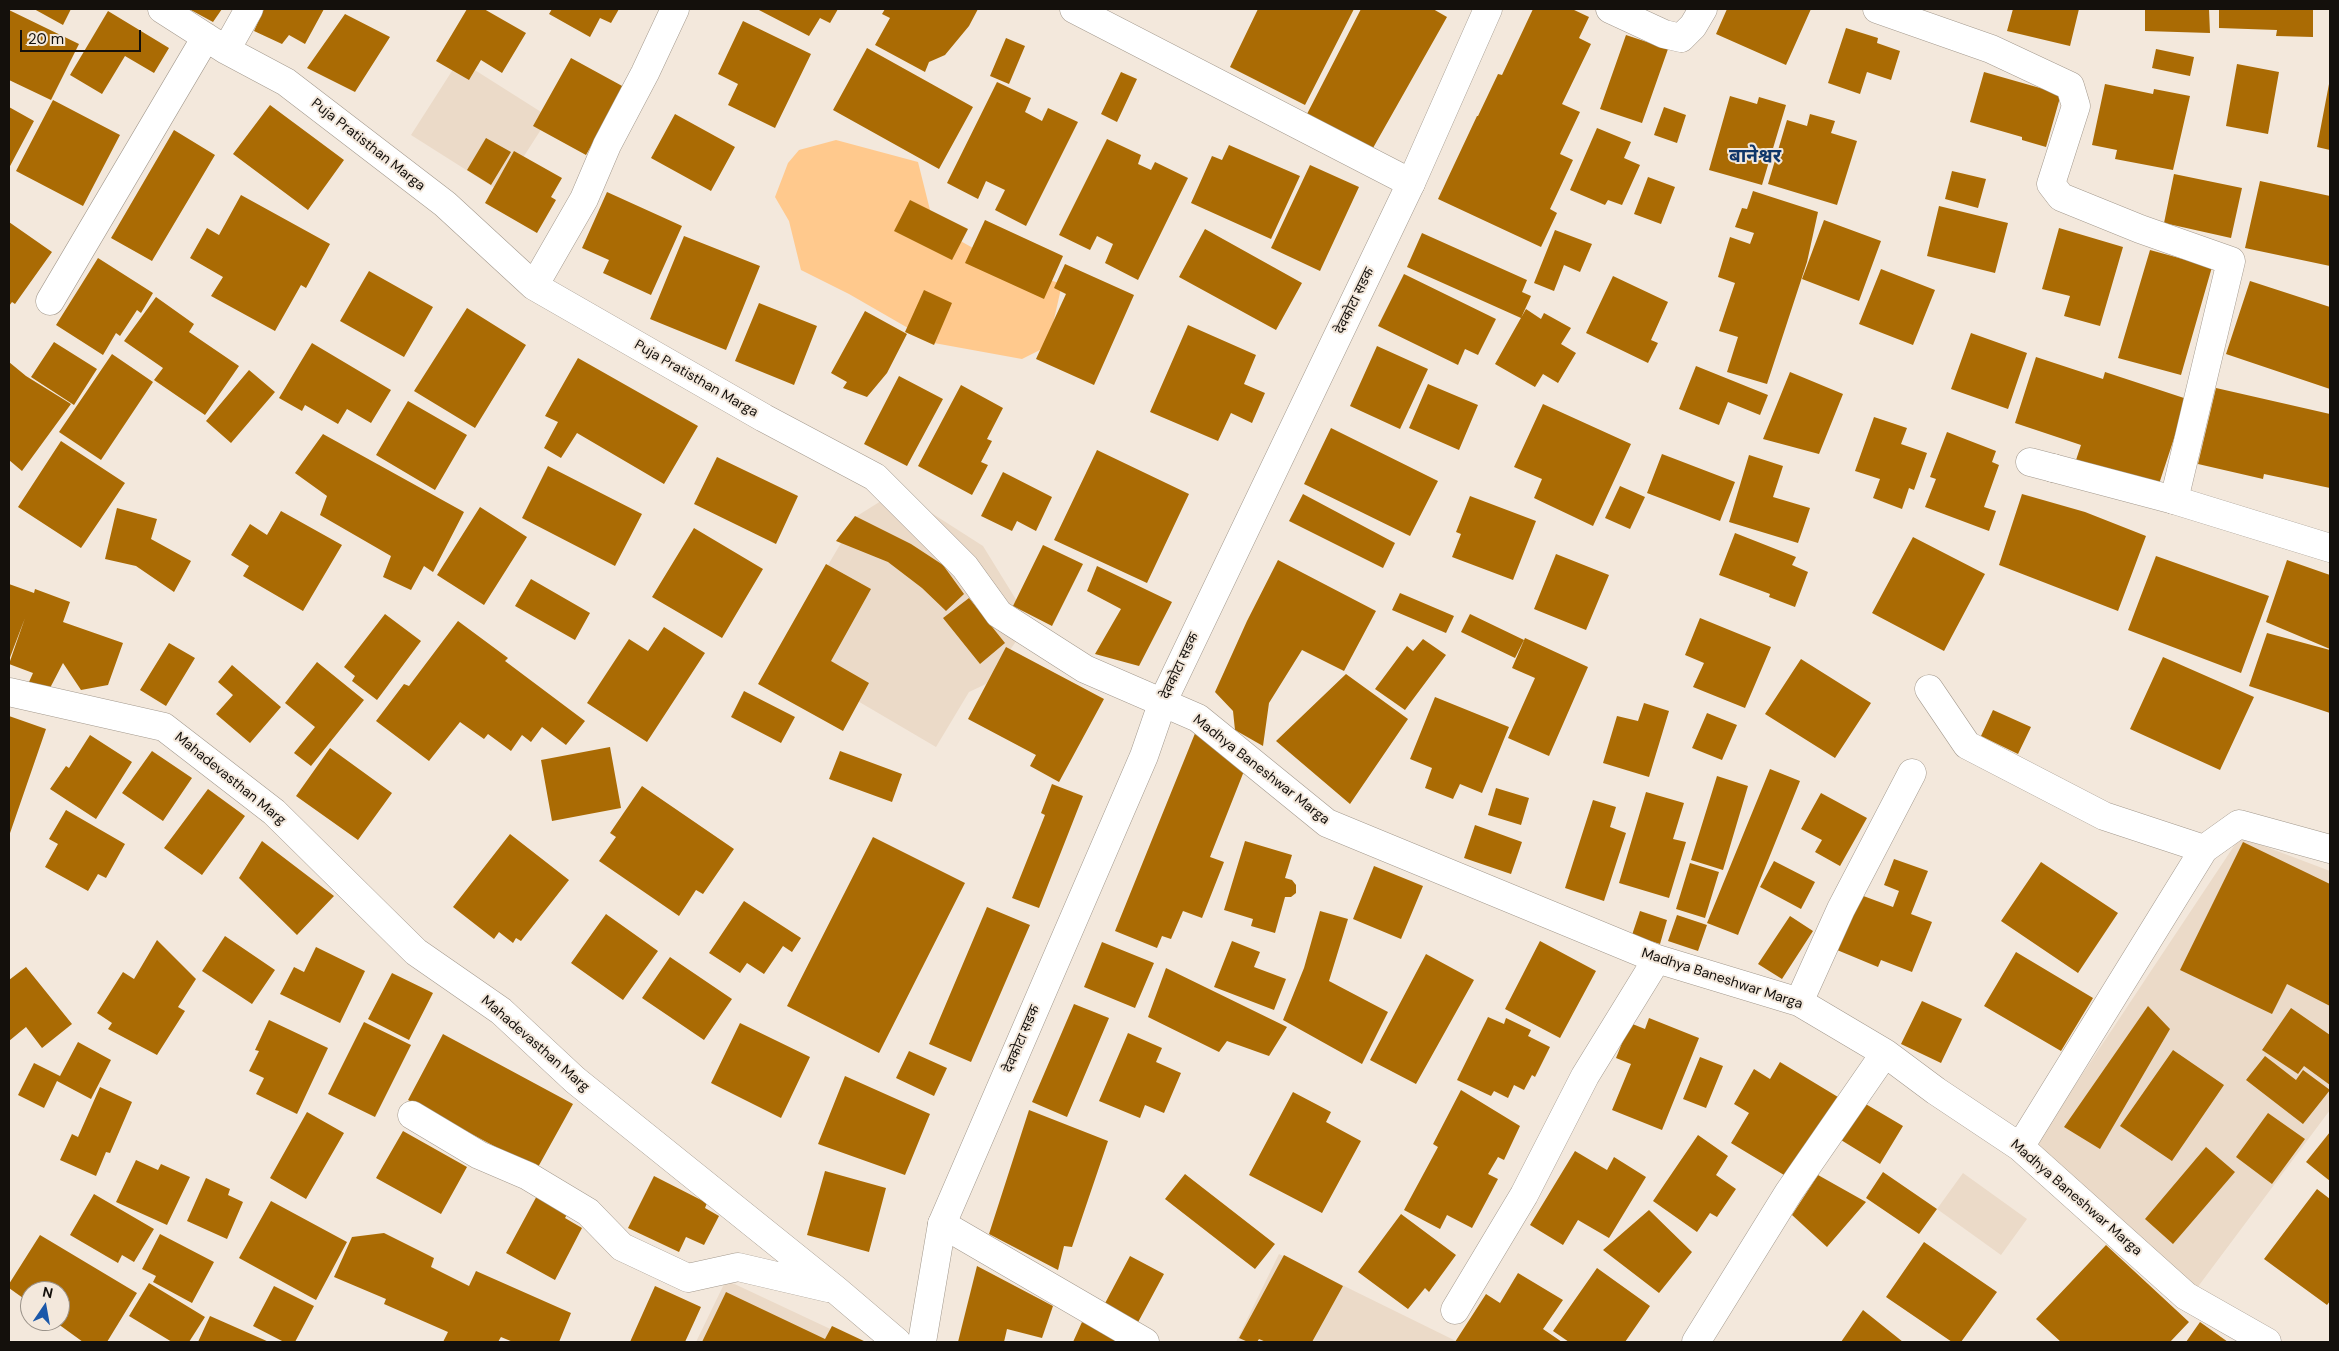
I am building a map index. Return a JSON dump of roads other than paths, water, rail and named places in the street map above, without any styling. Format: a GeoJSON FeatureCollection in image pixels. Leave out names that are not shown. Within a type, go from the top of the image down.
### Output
{"type":"FeatureCollection","features":[{"type":"Feature","properties":{"kind":"street","name":"Puja Pratisthan Marga"},"geometry":{"type":"LineString","coordinates":[[162,9],[216,43],[286,82],[445,204],[534,286],[764,418],[875,477],[965,567],[999,614],[1085,669],[1163,701]]}},
{"type":"Feature","properties":{"kind":"street"},"geometry":{"type":"LineString","coordinates":[[50,301],[216,43],[249,9]]}},
{"type":"Feature","properties":{"kind":"street"},"geometry":{"type":"LineString","coordinates":[[534,286],[584,199],[607,145],[645,73],[675,9]]}},
{"type":"Feature","properties":{"kind":"street"},"geometry":{"type":"LineString","coordinates":[[1074,9],[1412,183]]}},
{"type":"Feature","properties":{"kind":"street","name":"देवकोटा सडक"},"geometry":{"type":"LineString","coordinates":[[922,1342],[942,1224],[1144,756],[1163,701],[1412,183],[1488,9]]}},
{"type":"Feature","properties":{"kind":"street"},"geometry":{"type":"LineString","coordinates":[[1610,9],[1664,34],[1681,38],[1693,26],[1703,9]]}},
{"type":"Feature","properties":{"kind":"street"},"geometry":{"type":"LineString","coordinates":[[1877,9],[1991,49],[2070,86],[2076,106],[2051,184],[2062,197],[2140,229],[2231,262],[2174,500]]}},
{"type":"Feature","properties":{"kind":"street"},"geometry":{"type":"LineString","coordinates":[[2041,465],[2174,500],[2330,548]]}},
{"type":"Feature","properties":{"kind":"street"},"geometry":{"type":"LineString","coordinates":[[1929,689],[1967,745],[2104,816],[2204,849]]}},
{"type":"Feature","properties":{"kind":"street","name":"Mahadevasthan Marg"},"geometry":{"type":"LineString","coordinates":[[9,692],[164,726],[274,812],[416,952],[501,1011],[575,1080],[836,1290],[897,1342]]}},
{"type":"Feature","properties":{"kind":"street","name":"Madhya Baneshwar Marga"},"geometry":{"type":"LineString","coordinates":[[1163,701],[1198,718],[1328,823],[1657,959],[1799,1002],[1885,1053],[1936,1091],[2020,1147],[2186,1296],[2267,1342]]}},
{"type":"Feature","properties":{"kind":"street"},"geometry":{"type":"LineString","coordinates":[[1799,1002],[1840,908],[1912,773]]}},
{"type":"Feature","properties":{"kind":"street"},"geometry":{"type":"LineString","coordinates":[[2020,1147],[2204,849],[2239,824],[2330,849]]}},
{"type":"Feature","properties":{"kind":"street"},"geometry":{"type":"LineString","coordinates":[[1455,1310],[1524,1195],[1584,1076],[1657,959]]}},
{"type":"Feature","properties":{"kind":"street"},"geometry":{"type":"LineString","coordinates":[[1696,1342],[1790,1192],[1885,1053]]}},
{"type":"Feature","properties":{"kind":"street"},"geometry":{"type":"LineString","coordinates":[[412,1115],[479,1155],[528,1176],[588,1212],[622,1246],[688,1278],[738,1267],[836,1290]]}},
{"type":"Feature","properties":{"kind":"street"},"geometry":{"type":"LineString","coordinates":[[942,1224],[1145,1342]]}},
{"type":"Feature","properties":{"kind":"district","name":"बानेश्वर"},"geometry":{"type":"Point","coordinates":[1755,157]}}]}
